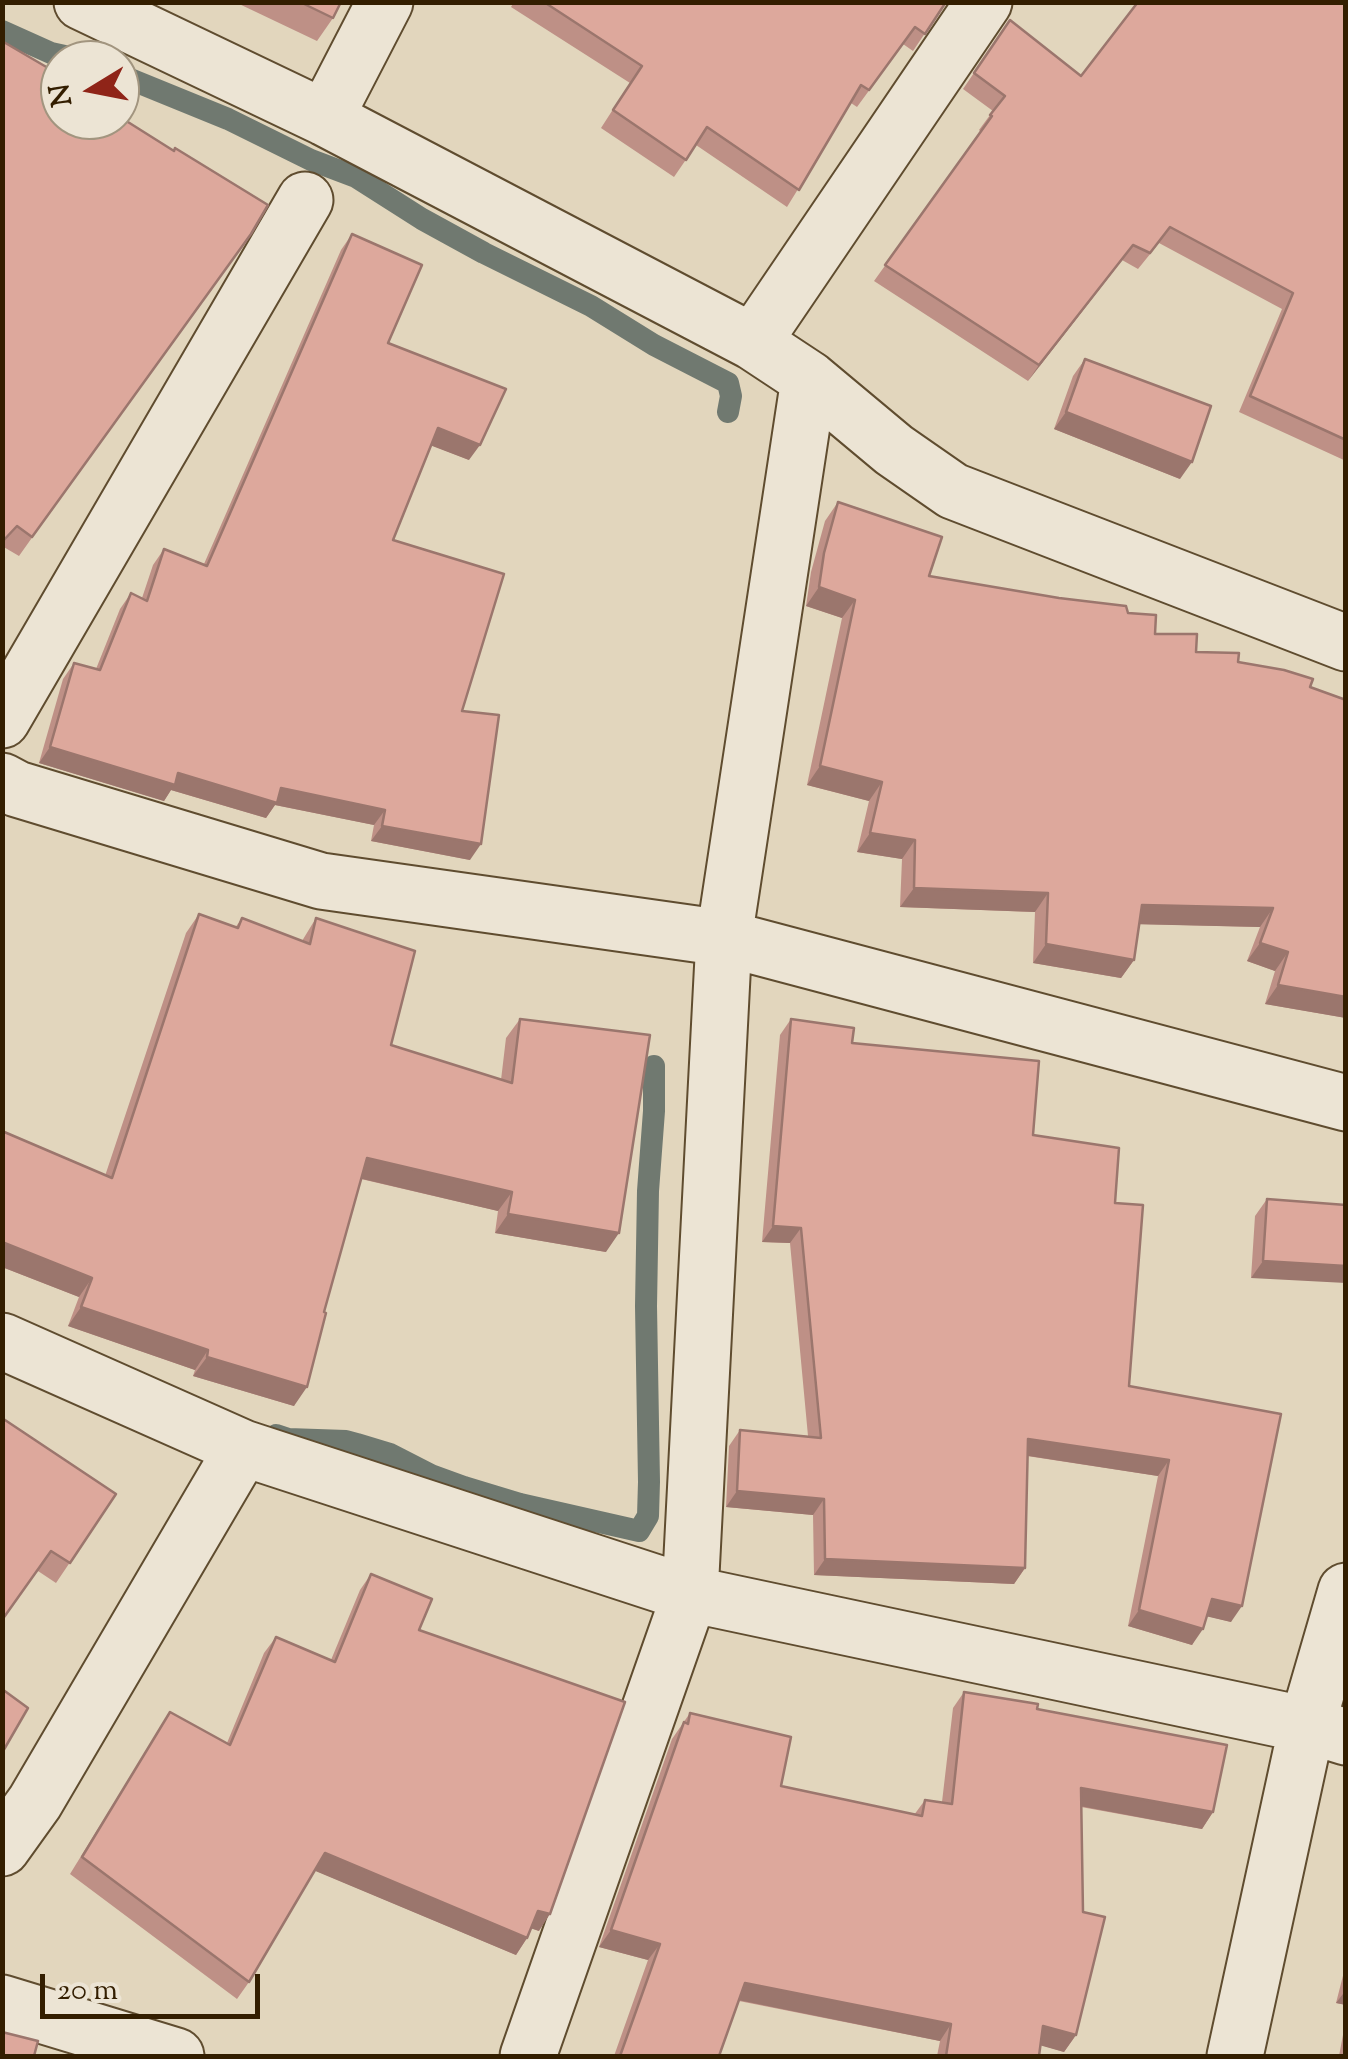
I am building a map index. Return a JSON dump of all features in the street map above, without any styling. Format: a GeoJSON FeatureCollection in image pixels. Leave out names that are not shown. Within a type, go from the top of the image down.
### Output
{"type":"FeatureCollection","features":[{"type":"Feature","properties":{"kind":"street"},"geometry":{"type":"LineString","coordinates":[[82,2],[326,118],[752,342],[809,380],[894,450],[954,491],[1346,644]]}},
{"type":"Feature","properties":{"kind":"street"},"geometry":{"type":"LineString","coordinates":[[326,118],[385,2]]}},
{"type":"Feature","properties":{"kind":"street"},"geometry":{"type":"LineString","coordinates":[[752,342],[984,2]]}},
{"type":"Feature","properties":{"kind":"street"},"geometry":{"type":"LineString","coordinates":[[2,720],[305,200]]}},
{"type":"Feature","properties":{"kind":"street"},"geometry":{"type":"LineString","coordinates":[[528,2056],[690,1594],[724,938],[809,380]]}},
{"type":"Feature","properties":{"kind":"street"},"geometry":{"type":"LineString","coordinates":[[2,780],[16,789],[321,881],[724,938],[1346,1103]]}},
{"type":"Feature","properties":{"kind":"street"},"geometry":{"type":"LineString","coordinates":[[2,1341],[243,1448],[690,1594],[1326,1731]]}},
{"type":"Feature","properties":{"kind":"street"},"geometry":{"type":"LineString","coordinates":[[2,1848],[36,1802],[243,1448]]}},
{"type":"Feature","properties":{"kind":"street"},"geometry":{"type":"LineString","coordinates":[[1235,2056],[1326,1731],[1346,1592]]}},
{"type":"Feature","properties":{"kind":"street"},"geometry":{"type":"LineString","coordinates":[[2,2003],[176,2056]]}},
{"type":"Feature","properties":{"kind":"building"},"geometry":{"type":"Polygon","coordinates":[[[300,2],[341,2],[333,18],[300,2]]]}},
{"type":"Feature","properties":{"kind":"building"},"geometry":{"type":"Polygon","coordinates":[[[544,2],[946,2],[925,34],[915,27],[869,90],[861,85],[799,190],[707,127],[686,160],[613,110],[642,66],[544,2]]]}},
{"type":"Feature","properties":{"kind":"building"},"geometry":{"type":"Polygon","coordinates":[[[1138,2],[1346,2],[1346,440],[1250,396],[1293,293],[1170,227],[1150,253],[1133,245],[1039,365],[885,265],[1005,96],[974,73],[1010,20],[1081,76],[1138,2]]]}},
{"type":"Feature","properties":{"kind":"building"},"geometry":{"type":"Polygon","coordinates":[[[2,41],[40,63],[40,140],[140,140],[140,130],[268,205],[32,537],[17,526],[2,542],[2,41]]]}},
{"type":"Feature","properties":{"kind":"building"},"geometry":{"type":"Polygon","coordinates":[[[352,234],[422,265],[388,343],[506,389],[480,445],[438,428],[393,540],[504,574],[462,711],[499,715],[481,844],[382,826],[385,810],[281,788],[277,803],[178,773],[175,785],[50,747],[74,663],[100,670],[131,593],[147,601],[164,549],[207,566],[352,234]]]}},
{"type":"Feature","properties":{"kind":"building"},"geometry":{"type":"Polygon","coordinates":[[[1085,359],[1211,406],[1192,462],[1066,412],[1085,359]]]}},
{"type":"Feature","properties":{"kind":"building"},"geometry":{"type":"Polygon","coordinates":[[[838,502],[942,537],[929,576],[1126,606],[1128,613],[1156,615],[1155,634],[1197,634],[1196,652],[1239,653],[1238,662],[1313,679],[1310,687],[1346,700],[1346,997],[1278,985],[1288,952],[1260,943],[1273,908],[1142,905],[1134,960],[1046,944],[1048,893],[914,888],[915,840],[870,833],[882,782],[820,766],[855,600],[819,587],[838,502]]]}},
{"type":"Feature","properties":{"kind":"building"},"geometry":{"type":"Polygon","coordinates":[[[199,914],[238,928],[242,918],[310,944],[316,918],[415,951],[391,1045],[512,1083],[520,1019],[650,1035],[619,1233],[508,1214],[512,1192],[367,1158],[307,1387],[207,1357],[208,1350],[81,1307],[92,1278],[2,1242],[2,1131],[112,1178],[199,914]]]}},
{"type":"Feature","properties":{"kind":"building"},"geometry":{"type":"Polygon","coordinates":[[[791,1019],[854,1028],[852,1043],[1039,1061],[1033,1135],[1119,1148],[1115,1203],[1143,1205],[1129,1386],[1281,1414],[1242,1606],[1212,1599],[1203,1629],[1139,1610],[1169,1460],[1028,1439],[1025,1568],[825,1559],[824,1499],[737,1491],[740,1430],[821,1438],[801,1228],[773,1226],[791,1019]]]}},
{"type":"Feature","properties":{"kind":"building"},"geometry":{"type":"Polygon","coordinates":[[[1267,1199],[1346,1205],[1346,1266],[1263,1261],[1267,1199]]]}},
{"type":"Feature","properties":{"kind":"building"},"geometry":{"type":"Polygon","coordinates":[[[2,1418],[116,1494],[70,1563],[51,1551],[2,1620],[2,1418]]]}},
{"type":"Feature","properties":{"kind":"building"},"geometry":{"type":"Polygon","coordinates":[[[371,1574],[432,1599],[419,1630],[625,1702],[550,1914],[538,1911],[527,1938],[325,1853],[249,1982],[82,1857],[170,1712],[230,1745],[276,1637],[335,1662],[371,1574]]]}},
{"type":"Feature","properties":{"kind":"building"},"geometry":{"type":"Polygon","coordinates":[[[2,1689],[28,1708],[2,1753],[2,1689]]]}},
{"type":"Feature","properties":{"kind":"building"},"geometry":{"type":"Polygon","coordinates":[[[964,1692],[1227,1745],[1213,1812],[1081,1788],[1083,1912],[1105,1917],[1076,2035],[1043,2026],[1039,2056],[946,2056],[951,2024],[745,1983],[719,2056],[620,2056],[660,1944],[611,1930],[690,1713],[791,1737],[781,1786],[922,1816],[925,1800],[952,1804],[964,1692]]]}},
{"type":"Feature","properties":{"kind":"building"},"geometry":{"type":"Polygon","coordinates":[[[2,2032],[38,2041],[34,2056],[2,2056],[2,2032]]]}},
{"type":"Feature","properties":{"kind":"waterway"},"geometry":{"type":"LineString","coordinates":[[2,31],[40,48]]}},
{"type":"Feature","properties":{"kind":"waterway"},"geometry":{"type":"LineString","coordinates":[[140,83],[356,177],[422,219],[591,306],[654,345],[728,383],[728,412]]}},
{"type":"Feature","properties":{"kind":"waterway"},"geometry":{"type":"LineString","coordinates":[[276,1435],[346,1441],[390,1454],[464,1487],[639,1531],[648,1516],[646,1306],[654,1066]]}}]}
